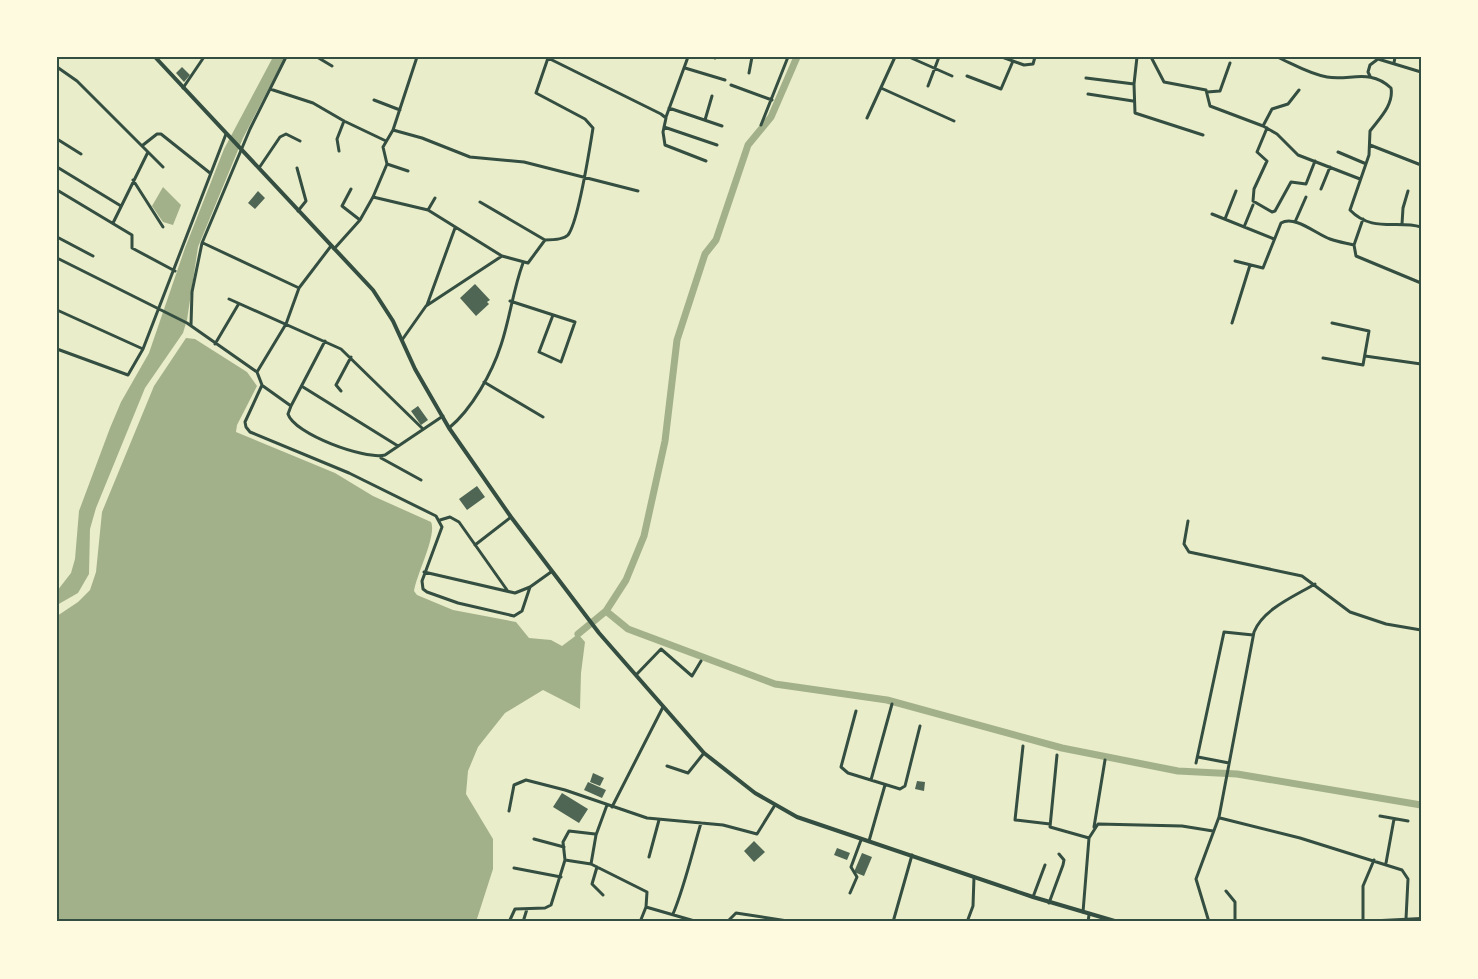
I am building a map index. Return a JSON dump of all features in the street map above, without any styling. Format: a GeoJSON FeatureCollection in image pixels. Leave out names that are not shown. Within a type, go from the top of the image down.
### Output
{"type":"FeatureCollection","features":[{"type":"Feature","properties":{"kind":"street"},"geometry":{"type":"LineString","coordinates":[[155,57],[374,290],[449,428],[511,517],[588,620],[704,753],[755,793],[796,817],[1049,903],[1118,922]]}},
{"type":"Feature","properties":{"kind":"street"},"geometry":{"type":"LineString","coordinates":[[182,88],[204,57]]}},
{"type":"Feature","properties":{"kind":"street"},"geometry":{"type":"LineString","coordinates":[[189,324],[192,292],[202,243],[240,149],[286,57]]}},
{"type":"Feature","properties":{"kind":"street"},"geometry":{"type":"LineString","coordinates":[[317,57],[332,66]]}},
{"type":"Feature","properties":{"kind":"street"},"geometry":{"type":"LineString","coordinates":[[257,372],[286,324],[299,288],[333,247],[360,220],[373,196],[387,164],[382,151],[393,130],[417,57]]}},
{"type":"Feature","properties":{"kind":"street"},"geometry":{"type":"LineString","coordinates":[[480,202],[545,240],[562,238],[568,234],[583,177],[592,126],[536,93],[548,57],[666,118]]}},
{"type":"Feature","properties":{"kind":"street"},"geometry":{"type":"LineString","coordinates":[[688,57],[666,118],[663,142],[667,147],[706,161]]}},
{"type":"Feature","properties":{"kind":"street"},"geometry":{"type":"LineString","coordinates":[[749,73],[752,57]]}},
{"type":"Feature","properties":{"kind":"street"},"geometry":{"type":"LineString","coordinates":[[761,126],[788,57]]}},
{"type":"Feature","properties":{"kind":"street"},"geometry":{"type":"LineString","coordinates":[[867,118],[895,57]]}},
{"type":"Feature","properties":{"kind":"street"},"geometry":{"type":"LineString","coordinates":[[909,57],[952,76]]}},
{"type":"Feature","properties":{"kind":"street"},"geometry":{"type":"LineString","coordinates":[[928,86],[939,57]]}},
{"type":"Feature","properties":{"kind":"street"},"geometry":{"type":"LineString","coordinates":[[1002,57],[1031,66],[1035,57]]}},
{"type":"Feature","properties":{"kind":"street"},"geometry":{"type":"LineString","coordinates":[[1137,57],[1134,112],[1203,135]]}},
{"type":"Feature","properties":{"kind":"street"},"geometry":{"type":"LineString","coordinates":[[1151,57],[1164,81],[1207,92],[1220,91],[1230,63]]}},
{"type":"Feature","properties":{"kind":"street"},"geometry":{"type":"LineString","coordinates":[[1277,57],[1329,77],[1370,76],[1387,84],[1392,92],[1382,117],[1370,131],[1369,155],[1364,163],[1350,210],[1363,219],[1388,227],[1402,224],[1421,227]]}},
{"type":"Feature","properties":{"kind":"street"},"geometry":{"type":"LineString","coordinates":[[1394,63],[1395,57]]}},
{"type":"Feature","properties":{"kind":"street"},"geometry":{"type":"LineString","coordinates":[[1370,76],[1368,69],[1375,60],[1394,63],[1421,72]]}},
{"type":"Feature","properties":{"kind":"street"},"geometry":{"type":"LineString","coordinates":[[967,76],[1001,89],[1013,61]]}},
{"type":"Feature","properties":{"kind":"street"},"geometry":{"type":"LineString","coordinates":[[57,67],[77,81],[163,167]]}},
{"type":"Feature","properties":{"kind":"street"},"geometry":{"type":"LineString","coordinates":[[685,68],[725,80]]}},
{"type":"Feature","properties":{"kind":"street"},"geometry":{"type":"LineString","coordinates":[[1086,78],[1134,84]]}},
{"type":"Feature","properties":{"kind":"street"},"geometry":{"type":"LineString","coordinates":[[731,85],[772,100]]}},
{"type":"Feature","properties":{"kind":"street"},"geometry":{"type":"LineString","coordinates":[[881,88],[954,122]]}},
{"type":"Feature","properties":{"kind":"street"},"geometry":{"type":"LineString","coordinates":[[270,89],[313,103],[386,141]]}},
{"type":"Feature","properties":{"kind":"street"},"geometry":{"type":"LineString","coordinates":[[1299,90],[1288,104],[1270,111],[1257,152],[1267,161],[1254,189],[1253,201],[1272,212],[1275,211],[1292,182],[1306,184],[1315,161]]}},
{"type":"Feature","properties":{"kind":"street"},"geometry":{"type":"LineString","coordinates":[[1207,92],[1206,101],[1210,106],[1265,127],[1277,134],[1292,151],[1360,179]]}},
{"type":"Feature","properties":{"kind":"street"},"geometry":{"type":"LineString","coordinates":[[1088,94],[1133,101]]}},
{"type":"Feature","properties":{"kind":"street"},"geometry":{"type":"LineString","coordinates":[[705,120],[712,96]]}},
{"type":"Feature","properties":{"kind":"street"},"geometry":{"type":"LineString","coordinates":[[374,100],[400,110]]}},
{"type":"Feature","properties":{"kind":"street"},"geometry":{"type":"LineString","coordinates":[[669,108],[722,126]]}},
{"type":"Feature","properties":{"kind":"street"},"geometry":{"type":"LineString","coordinates":[[339,151],[337,139],[344,121]]}},
{"type":"Feature","properties":{"kind":"street"},"geometry":{"type":"LineString","coordinates":[[664,127],[717,145]]}},
{"type":"Feature","properties":{"kind":"street"},"geometry":{"type":"LineString","coordinates":[[393,130],[422,138],[470,157],[524,162],[638,191]]}},
{"type":"Feature","properties":{"kind":"street"},"geometry":{"type":"LineString","coordinates":[[142,146],[157,134],[161,134],[210,173]]}},
{"type":"Feature","properties":{"kind":"street"},"geometry":{"type":"LineString","coordinates":[[259,168],[280,137],[286,134],[300,141]]}},
{"type":"Feature","properties":{"kind":"street"},"geometry":{"type":"LineString","coordinates":[[57,349],[128,375],[160,311],[210,173],[227,135]]}},
{"type":"Feature","properties":{"kind":"street"},"geometry":{"type":"LineString","coordinates":[[57,139],[81,154]]}},
{"type":"Feature","properties":{"kind":"street"},"geometry":{"type":"LineString","coordinates":[[1369,145],[1421,165]]}},
{"type":"Feature","properties":{"kind":"street"},"geometry":{"type":"LineString","coordinates":[[113,223],[148,151]]}},
{"type":"Feature","properties":{"kind":"street"},"geometry":{"type":"LineString","coordinates":[[1338,152],[1364,163]]}},
{"type":"Feature","properties":{"kind":"street"},"geometry":{"type":"LineString","coordinates":[[387,164],[408,171]]}},
{"type":"Feature","properties":{"kind":"street"},"geometry":{"type":"LineString","coordinates":[[57,167],[121,206]]}},
{"type":"Feature","properties":{"kind":"street"},"geometry":{"type":"LineString","coordinates":[[1321,189],[1330,167]]}},
{"type":"Feature","properties":{"kind":"street"},"geometry":{"type":"LineString","coordinates":[[297,168],[306,201],[298,211]]}},
{"type":"Feature","properties":{"kind":"street"},"geometry":{"type":"LineString","coordinates":[[133,180],[163,227]]}},
{"type":"Feature","properties":{"kind":"street"},"geometry":{"type":"LineString","coordinates":[[351,189],[342,207],[360,220]]}},
{"type":"Feature","properties":{"kind":"street"},"geometry":{"type":"LineString","coordinates":[[57,190],[133,236],[132,248],[175,271]]}},
{"type":"Feature","properties":{"kind":"street"},"geometry":{"type":"LineString","coordinates":[[1225,219],[1236,191]]}},
{"type":"Feature","properties":{"kind":"street"},"geometry":{"type":"LineString","coordinates":[[1402,224],[1403,208],[1408,191]]}},
{"type":"Feature","properties":{"kind":"street"},"geometry":{"type":"LineString","coordinates":[[373,196],[428,210],[502,256],[523,263],[531,261],[545,240]]}},
{"type":"Feature","properties":{"kind":"street"},"geometry":{"type":"LineString","coordinates":[[1295,222],[1306,197]]}},
{"type":"Feature","properties":{"kind":"street"},"geometry":{"type":"LineString","coordinates":[[428,210],[435,198]]}},
{"type":"Feature","properties":{"kind":"street"},"geometry":{"type":"LineString","coordinates":[[1244,227],[1253,205]]}},
{"type":"Feature","properties":{"kind":"street"},"geometry":{"type":"LineString","coordinates":[[1212,214],[1275,239]]}},
{"type":"Feature","properties":{"kind":"street"},"geometry":{"type":"LineString","coordinates":[[1363,219],[1354,245],[1354,253],[1359,259],[1421,283]]}},
{"type":"Feature","properties":{"kind":"street"},"geometry":{"type":"LineString","coordinates":[[1235,261],[1263,268],[1281,223],[1285,220],[1295,222],[1334,241],[1354,245]]}},
{"type":"Feature","properties":{"kind":"street"},"geometry":{"type":"LineString","coordinates":[[402,340],[426,306],[455,228]]}},
{"type":"Feature","properties":{"kind":"street"},"geometry":{"type":"LineString","coordinates":[[57,237],[93,256]]}},
{"type":"Feature","properties":{"kind":"street"},"geometry":{"type":"LineString","coordinates":[[202,243],[299,288]]}},
{"type":"Feature","properties":{"kind":"street"},"geometry":{"type":"LineString","coordinates":[[426,306],[502,256]]}},
{"type":"Feature","properties":{"kind":"street"},"geometry":{"type":"LineString","coordinates":[[57,258],[189,324],[257,372],[262,385],[291,406]]}},
{"type":"Feature","properties":{"kind":"street"},"geometry":{"type":"LineString","coordinates":[[449,428],[465,412],[500,348],[510,301],[523,263]]}},
{"type":"Feature","properties":{"kind":"street"},"geometry":{"type":"LineString","coordinates":[[1232,323],[1250,265]]}},
{"type":"Feature","properties":{"kind":"street"},"geometry":{"type":"LineString","coordinates":[[229,299],[325,341],[351,357],[423,429]]}},
{"type":"Feature","properties":{"kind":"street"},"geometry":{"type":"LineString","coordinates":[[510,301],[575,322],[561,362],[539,352],[553,315]]}},
{"type":"Feature","properties":{"kind":"street"},"geometry":{"type":"LineString","coordinates":[[215,344],[239,304]]}},
{"type":"Feature","properties":{"kind":"street"},"geometry":{"type":"LineString","coordinates":[[57,310],[142,350]]}},
{"type":"Feature","properties":{"kind":"street"},"geometry":{"type":"LineString","coordinates":[[1323,358],[1363,365],[1369,331],[1332,323]]}},
{"type":"Feature","properties":{"kind":"street"},"geometry":{"type":"LineString","coordinates":[[325,341],[288,414],[295,423],[346,451],[379,457],[421,480]]}},
{"type":"Feature","properties":{"kind":"street"},"geometry":{"type":"LineString","coordinates":[[1365,356],[1421,364]]}},
{"type":"Feature","properties":{"kind":"street"},"geometry":{"type":"LineString","coordinates":[[341,391],[336,385],[351,357]]}},
{"type":"Feature","properties":{"kind":"street"},"geometry":{"type":"LineString","coordinates":[[484,381],[543,417]]}},
{"type":"Feature","properties":{"kind":"street"},"geometry":{"type":"LineString","coordinates":[[262,385],[245,422],[250,432],[349,473],[385,493],[431,513],[440,520],[441,531],[424,572],[422,585],[427,592],[502,615],[514,616],[520,614],[530,587]]}},
{"type":"Feature","properties":{"kind":"street"},"geometry":{"type":"LineString","coordinates":[[303,387],[398,446]]}},
{"type":"Feature","properties":{"kind":"street"},"geometry":{"type":"LineString","coordinates":[[379,457],[443,416]]}},
{"type":"Feature","properties":{"kind":"street"},"geometry":{"type":"LineString","coordinates":[[440,520],[450,517],[457,520],[507,590]]}},
{"type":"Feature","properties":{"kind":"street"},"geometry":{"type":"LineString","coordinates":[[475,545],[511,517]]}},
{"type":"Feature","properties":{"kind":"street"},"geometry":{"type":"LineString","coordinates":[[1188,521],[1184,544],[1189,552],[1302,576],[1315,584],[1331,600],[1359,616],[1421,630]]}},
{"type":"Feature","properties":{"kind":"street"},"geometry":{"type":"LineString","coordinates":[[424,572],[516,593],[530,587],[551,572]]}},
{"type":"Feature","properties":{"kind":"street"},"geometry":{"type":"LineString","coordinates":[[1209,922],[1196,879],[1220,818],[1253,635],[1258,624],[1278,606],[1315,584]]}},
{"type":"Feature","properties":{"kind":"street"},"geometry":{"type":"LineString","coordinates":[[1196,763],[1224,632],[1253,635]]}},
{"type":"Feature","properties":{"kind":"street"},"geometry":{"type":"LineString","coordinates":[[636,675],[661,649],[692,676],[701,661]]}},
{"type":"Feature","properties":{"kind":"street"},"geometry":{"type":"LineString","coordinates":[[871,780],[892,704]]}},
{"type":"Feature","properties":{"kind":"street"},"geometry":{"type":"LineString","coordinates":[[612,807],[663,708]]}},
{"type":"Feature","properties":{"kind":"street"},"geometry":{"type":"LineString","coordinates":[[856,711],[842,767],[848,773],[885,785],[904,788],[920,726]]}},
{"type":"Feature","properties":{"kind":"street"},"geometry":{"type":"LineString","coordinates":[[1023,746],[1015,820],[1050,824]]}},
{"type":"Feature","properties":{"kind":"street"},"geometry":{"type":"LineString","coordinates":[[667,766],[688,773],[704,753]]}},
{"type":"Feature","properties":{"kind":"street"},"geometry":{"type":"LineString","coordinates":[[1057,754],[1050,824],[1053,830],[1089,838]]}},
{"type":"Feature","properties":{"kind":"street"},"geometry":{"type":"LineString","coordinates":[[1198,757],[1229,763]]}},
{"type":"Feature","properties":{"kind":"street"},"geometry":{"type":"LineString","coordinates":[[1094,829],[1105,760]]}},
{"type":"Feature","properties":{"kind":"street"},"geometry":{"type":"LineString","coordinates":[[509,811],[514,785],[526,780],[659,820],[723,825],[757,834],[776,804]]}},
{"type":"Feature","properties":{"kind":"street"},"geometry":{"type":"LineString","coordinates":[[868,842],[885,785]]}},
{"type":"Feature","properties":{"kind":"street"},"geometry":{"type":"LineString","coordinates":[[591,864],[596,834],[608,805]]}},
{"type":"Feature","properties":{"kind":"street"},"geometry":{"type":"LineString","coordinates":[[1380,816],[1408,821]]}},
{"type":"Feature","properties":{"kind":"street"},"geometry":{"type":"LineString","coordinates":[[1220,818],[1386,863],[1402,870],[1408,879],[1406,919]]}},
{"type":"Feature","properties":{"kind":"street"},"geometry":{"type":"LineString","coordinates":[[1386,863],[1394,819]]}},
{"type":"Feature","properties":{"kind":"street"},"geometry":{"type":"LineString","coordinates":[[649,857],[659,820]]}},
{"type":"Feature","properties":{"kind":"street"},"geometry":{"type":"LineString","coordinates":[[1083,913],[1089,838],[1098,824],[1105,822],[1214,831]]}},
{"type":"Feature","properties":{"kind":"street"},"geometry":{"type":"LineString","coordinates":[[673,914],[684,886],[688,863],[701,823]]}},
{"type":"Feature","properties":{"kind":"street"},"geometry":{"type":"LineString","coordinates":[[509,922],[515,909],[545,908],[551,905],[565,860],[564,838],[569,831],[596,834]]}},
{"type":"Feature","properties":{"kind":"street"},"geometry":{"type":"LineString","coordinates":[[534,839],[564,847]]}},
{"type":"Feature","properties":{"kind":"street"},"geometry":{"type":"LineString","coordinates":[[850,893],[856,877],[851,867],[861,840]]}},
{"type":"Feature","properties":{"kind":"street"},"geometry":{"type":"LineString","coordinates":[[893,922],[912,855]]}},
{"type":"Feature","properties":{"kind":"street"},"geometry":{"type":"LineString","coordinates":[[1049,903],[1063,865],[1063,858],[1059,855]]}},
{"type":"Feature","properties":{"kind":"street"},"geometry":{"type":"LineString","coordinates":[[565,860],[591,864],[646,891],[648,897],[640,922]]}},
{"type":"Feature","properties":{"kind":"street"},"geometry":{"type":"LineString","coordinates":[[1374,860],[1363,886],[1362,922],[1421,919]]}},
{"type":"Feature","properties":{"kind":"street"},"geometry":{"type":"LineString","coordinates":[[1033,897],[1045,865]]}},
{"type":"Feature","properties":{"kind":"street"},"geometry":{"type":"LineString","coordinates":[[597,867],[592,884],[603,895]]}},
{"type":"Feature","properties":{"kind":"street"},"geometry":{"type":"LineString","coordinates":[[514,868],[561,877]]}},
{"type":"Feature","properties":{"kind":"street"},"geometry":{"type":"LineString","coordinates":[[967,922],[973,906],[974,878]]}},
{"type":"Feature","properties":{"kind":"street"},"geometry":{"type":"LineString","coordinates":[[1226,891],[1235,902],[1235,922]]}},
{"type":"Feature","properties":{"kind":"street"},"geometry":{"type":"LineString","coordinates":[[646,907],[698,922]]}},
{"type":"Feature","properties":{"kind":"street"},"geometry":{"type":"LineString","coordinates":[[523,922],[527,909]]}},
{"type":"Feature","properties":{"kind":"street"},"geometry":{"type":"LineString","coordinates":[[727,922],[736,913],[794,922]]}},
{"type":"Feature","properties":{"kind":"street"},"geometry":{"type":"LineString","coordinates":[[1088,922],[1089,915]]}},
{"type":"Feature","properties":{"kind":"shaded area"},"geometry":{"type":"Polygon","coordinates":[[[273,57],[285,57],[243,138],[198,247],[183,333],[145,388],[96,508],[90,529],[89,574],[78,593],[57,605],[57,591],[71,573],[75,559],[79,511],[110,428],[121,402],[149,353],[185,248],[224,149],[273,57]]]}},
{"type":"Feature","properties":{"kind":"shaded area"},"geometry":{"type":"Polygon","coordinates":[[[163,187],[181,205],[173,225],[163,222],[152,206],[163,187]]]}},
{"type":"Feature","properties":{"kind":"shaded area"},"geometry":{"type":"Polygon","coordinates":[[[186,338],[195,339],[247,372],[257,386],[237,425],[236,432],[335,473],[373,496],[431,522],[429,545],[414,591],[417,595],[453,610],[516,622],[529,638],[551,640],[562,646],[578,634],[585,642],[580,709],[543,690],[505,713],[478,747],[468,771],[466,794],[493,839],[493,869],[476,922],[57,922],[57,616],[78,602],[90,590],[96,572],[102,512],[154,386],[186,338]]]}},
{"type":"Feature","properties":{"kind":"building"},"geometry":{"type":"Polygon","coordinates":[[[182,67],[190,75],[184,82],[176,73],[182,67]]]}},
{"type":"Feature","properties":{"kind":"building"},"geometry":{"type":"Polygon","coordinates":[[[258,191],[265,198],[255,209],[248,203],[258,191]]]}},
{"type":"Feature","properties":{"kind":"building"},"geometry":{"type":"Polygon","coordinates":[[[475,284],[490,300],[487,302],[489,304],[476,316],[460,298],[475,284]]]}},
{"type":"Feature","properties":{"kind":"building"},"geometry":{"type":"Polygon","coordinates":[[[418,406],[428,420],[421,425],[411,411],[418,406]]]}},
{"type":"Feature","properties":{"kind":"building"},"geometry":{"type":"Polygon","coordinates":[[[477,486],[485,497],[467,510],[459,499],[477,486]]]}},
{"type":"Feature","properties":{"kind":"building"},"geometry":{"type":"Polygon","coordinates":[[[593,773],[604,778],[600,786],[590,782],[593,773]]]}},
{"type":"Feature","properties":{"kind":"building"},"geometry":{"type":"Polygon","coordinates":[[[917,781],[925,782],[924,791],[915,789],[917,781]]]}},
{"type":"Feature","properties":{"kind":"building"},"geometry":{"type":"Polygon","coordinates":[[[588,782],[606,790],[602,798],[584,790],[588,782]]]}},
{"type":"Feature","properties":{"kind":"building"},"geometry":{"type":"Polygon","coordinates":[[[562,793],[588,809],[579,823],[553,807],[562,793]]]}},
{"type":"Feature","properties":{"kind":"building"},"geometry":{"type":"Polygon","coordinates":[[[754,841],[765,852],[754,862],[744,851],[754,841]]]}},
{"type":"Feature","properties":{"kind":"building"},"geometry":{"type":"Polygon","coordinates":[[[837,848],[850,853],[847,860],[834,855],[837,848]]]}},
{"type":"Feature","properties":{"kind":"building"},"geometry":{"type":"Polygon","coordinates":[[[862,853],[872,857],[864,876],[854,872],[862,853]]]}},
{"type":"Feature","properties":{"kind":"waterway"},"geometry":{"type":"LineString","coordinates":[[606,611],[626,580],[644,536],[665,441],[677,340],[705,254],[716,240],[748,145],[771,117],[797,57]]}},
{"type":"Feature","properties":{"kind":"waterway"},"geometry":{"type":"LineString","coordinates":[[578,634],[606,611],[628,629],[775,684],[887,700],[1062,748],[1178,771],[1237,774],[1421,805]]}}]}
